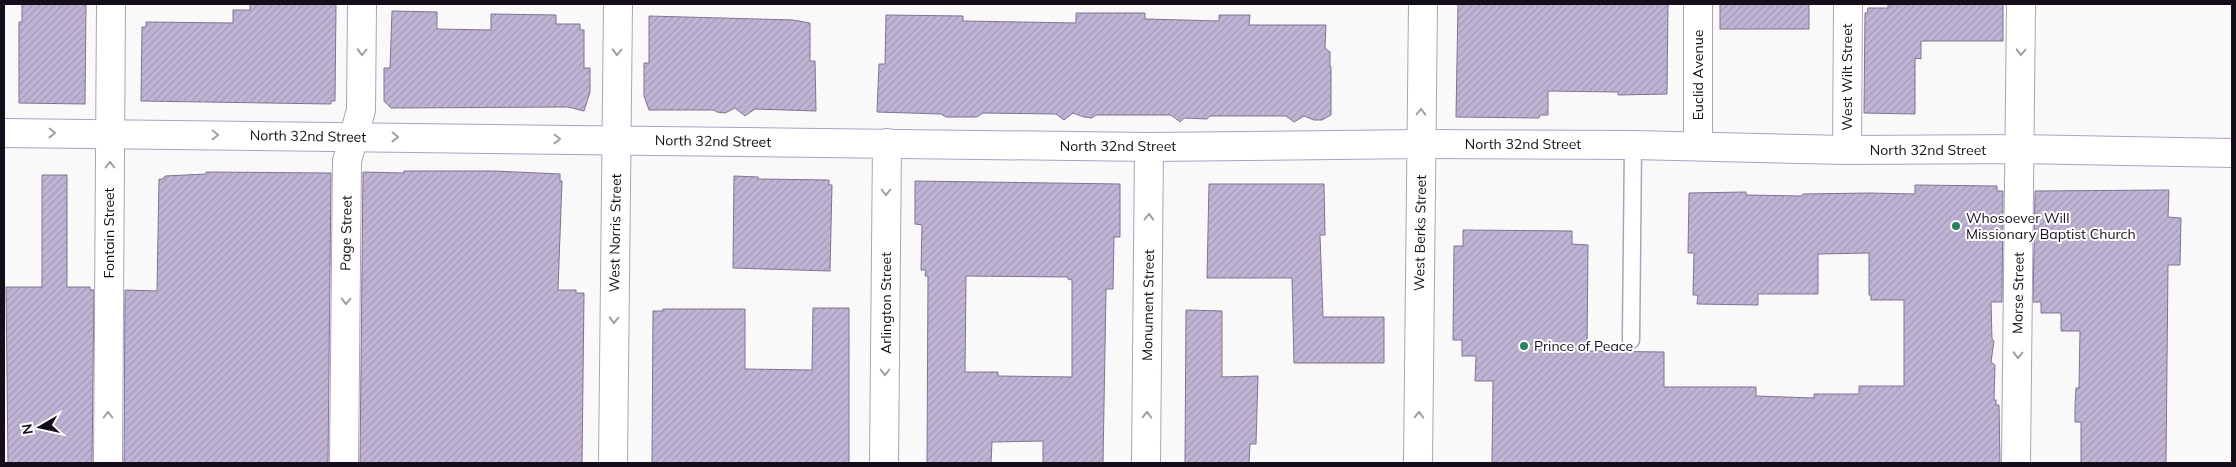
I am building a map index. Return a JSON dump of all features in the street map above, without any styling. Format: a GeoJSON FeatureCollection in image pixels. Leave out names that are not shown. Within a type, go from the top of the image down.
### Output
{"type":"FeatureCollection","features":[{"type":"Feature","properties":{"kind":"street","name":"Fontain Street"},"geometry":{"type":"LineString","coordinates":[[108,463],[111,4]]}},
{"type":"Feature","properties":{"kind":"street","name":"Page Street"},"geometry":{"type":"LineString","coordinates":[[344,463],[347,160],[361,110],[362,4]]}},
{"type":"Feature","properties":{"kind":"street","name":"West Norris Street"},"geometry":{"type":"LineString","coordinates":[[613,463],[618,4]]}},
{"type":"Feature","properties":{"kind":"street","name":"West Berks Street"},"geometry":{"type":"LineString","coordinates":[[1418,463],[1422,4]]}},
{"type":"Feature","properties":{"kind":"street","name":"Euclid Avenue"},"geometry":{"type":"LineString","coordinates":[[1698,4],[1698,146]]}},
{"type":"Feature","properties":{"kind":"street","name":"West Wilt Street"},"geometry":{"type":"LineString","coordinates":[[1847,150],[1848,4]]}},
{"type":"Feature","properties":{"kind":"street","name":"Morse Street"},"geometry":{"type":"LineString","coordinates":[[2016,463],[2021,4]]}},
{"type":"Feature","properties":{"kind":"street","name":"North 32nd Street"},"geometry":{"type":"LineString","coordinates":[[4,133],[1150,147],[1421,144],[1633,145],[1847,150],[2232,153]]}},
{"type":"Feature","properties":{"kind":"street","name":"Arlington Street"},"geometry":{"type":"LineString","coordinates":[[884,463],[887,143]]}},
{"type":"Feature","properties":{"kind":"street","name":"Monument Street"},"geometry":{"type":"LineString","coordinates":[[1146,463],[1150,147]]}},
{"type":"Feature","properties":{"kind":"lane"},"geometry":{"type":"LineString","coordinates":[[1631,340],[1633,145]]}},
{"type":"Feature","properties":{"kind":"building"},"geometry":{"type":"Polygon","coordinates":[[[22,4],[86,4],[85,104],[19,103],[19,22],[22,22],[22,4]]]}},
{"type":"Feature","properties":{"kind":"building"},"geometry":{"type":"Polygon","coordinates":[[[250,4],[336,4],[335,101],[331,101],[331,104],[141,101],[142,27],[146,27],[146,22],[233,23],[233,10],[250,10],[250,4]]]}},
{"type":"Feature","properties":{"kind":"building"},"geometry":{"type":"Polygon","coordinates":[[[1458,4],[1668,4],[1667,94],[1618,95],[1618,92],[1548,91],[1548,115],[1540,115],[1539,118],[1456,117],[1458,4]]]}},
{"type":"Feature","properties":{"kind":"building"},"geometry":{"type":"Polygon","coordinates":[[[1720,4],[1809,4],[1809,29],[1720,29],[1720,4]]]}},
{"type":"Feature","properties":{"kind":"building"},"geometry":{"type":"Polygon","coordinates":[[[1888,4],[2003,4],[2003,41],[1921,41],[1921,59],[1915,58],[1915,114],[1864,113],[1865,13],[1867,13],[1868,8],[1888,8],[1888,4]]]}},
{"type":"Feature","properties":{"kind":"building"},"geometry":{"type":"Polygon","coordinates":[[[392,11],[437,12],[437,29],[491,30],[491,14],[556,15],[556,24],[580,24],[580,30],[584,30],[584,68],[590,68],[590,92],[584,111],[568,107],[391,108],[384,101],[384,68],[390,68],[392,11]]]}},
{"type":"Feature","properties":{"kind":"building"},"geometry":{"type":"Polygon","coordinates":[[[1076,13],[1145,13],[1145,19],[1219,21],[1219,15],[1250,15],[1249,25],[1326,25],[1325,48],[1330,52],[1331,67],[1331,115],[1322,120],[1314,120],[1304,116],[1294,122],[1286,116],[1210,116],[1207,119],[1184,118],[1180,122],[1171,115],[1096,115],[1092,118],[1073,113],[1064,120],[1056,114],[983,113],[977,117],[946,117],[941,114],[877,112],[879,64],[885,64],[886,15],[963,16],[963,21],[1076,23],[1076,13]]]}},
{"type":"Feature","properties":{"kind":"building"},"geometry":{"type":"Polygon","coordinates":[[[649,16],[793,20],[810,23],[810,61],[815,61],[816,111],[755,109],[745,116],[735,108],[725,113],[714,110],[649,110],[644,96],[644,63],[649,63],[649,16]]]}},
{"type":"Feature","properties":{"kind":"building"},"geometry":{"type":"Polygon","coordinates":[[[404,171],[494,171],[560,174],[560,181],[562,181],[558,290],[576,290],[576,293],[584,293],[582,463],[360,463],[363,172],[404,173],[404,171]]]}},
{"type":"Feature","properties":{"kind":"building"},"geometry":{"type":"Polygon","coordinates":[[[206,172],[331,173],[328,463],[124,463],[125,290],[157,291],[159,179],[163,179],[165,176],[206,174],[206,172]]]}},
{"type":"Feature","properties":{"kind":"building"},"geometry":{"type":"Polygon","coordinates":[[[42,175],[67,175],[67,287],[90,287],[90,290],[94,290],[92,463],[8,463],[6,287],[42,287],[42,175]]]}},
{"type":"Feature","properties":{"kind":"building"},"geometry":{"type":"Polygon","coordinates":[[[734,176],[758,177],[758,179],[829,180],[829,185],[832,185],[830,271],[733,268],[734,176]]]}},
{"type":"Feature","properties":{"kind":"building"},"geometry":{"type":"Polygon","coordinates":[[[915,181],[1120,184],[1120,237],[1114,237],[1113,289],[1106,289],[1103,463],[1043,463],[1043,441],[992,442],[991,463],[927,463],[928,276],[925,276],[926,270],[921,270],[922,225],[915,224],[915,181]],[[966,276],[965,372],[998,372],[998,376],[1072,377],[1072,280],[1068,279],[1068,277],[966,276]]]}},
{"type":"Feature","properties":{"kind":"building"},"geometry":{"type":"Polygon","coordinates":[[[1209,184],[1324,184],[1325,235],[1320,235],[1323,317],[1384,317],[1384,363],[1294,363],[1292,278],[1207,278],[1209,184]]]}},
{"type":"Feature","properties":{"kind":"building"},"geometry":{"type":"Polygon","coordinates":[[[1915,185],[1997,186],[1997,191],[2003,191],[2002,302],[1991,302],[1992,339],[1994,341],[1991,362],[1995,365],[1994,400],[1996,400],[1996,405],[1999,405],[2000,463],[1492,463],[1493,381],[1475,381],[1476,356],[1462,356],[1462,340],[1453,340],[1454,246],[1463,246],[1463,230],[1572,231],[1572,244],[1588,245],[1587,351],[1664,352],[1664,387],[1756,387],[1756,396],[1814,398],[1814,394],[1859,394],[1859,386],[1904,386],[1904,300],[1871,300],[1871,295],[1869,295],[1869,253],[1818,254],[1818,294],[1758,294],[1758,305],[1697,304],[1698,295],[1693,295],[1694,253],[1688,253],[1689,193],[1746,192],[1746,195],[1802,196],[1803,194],[1915,194],[1915,185]]]}},
{"type":"Feature","properties":{"kind":"building"},"geometry":{"type":"Polygon","coordinates":[[[2169,190],[2168,217],[2181,218],[2180,265],[2168,265],[2166,463],[2081,463],[2081,422],[2075,422],[2076,388],[2079,388],[2080,331],[2061,331],[2061,313],[2041,313],[2041,302],[2033,302],[2035,191],[2169,190]]]}},
{"type":"Feature","properties":{"kind":"building"},"geometry":{"type":"Polygon","coordinates":[[[813,308],[849,308],[849,463],[652,463],[653,311],[663,311],[663,309],[745,309],[745,369],[812,370],[813,308]]]}},
{"type":"Feature","properties":{"kind":"building"},"geometry":{"type":"Polygon","coordinates":[[[1186,310],[1222,311],[1222,377],[1258,376],[1256,444],[1250,444],[1249,463],[1185,463],[1186,310]]]}},
{"type":"Feature","properties":{"kind":"place","name":"Whosoever Will Missionary Baptist Church"},"geometry":{"type":"Point","coordinates":[1956,226]}},
{"type":"Feature","properties":{"kind":"place","name":"Prince of Peace"},"geometry":{"type":"Point","coordinates":[1524,346]}}]}
